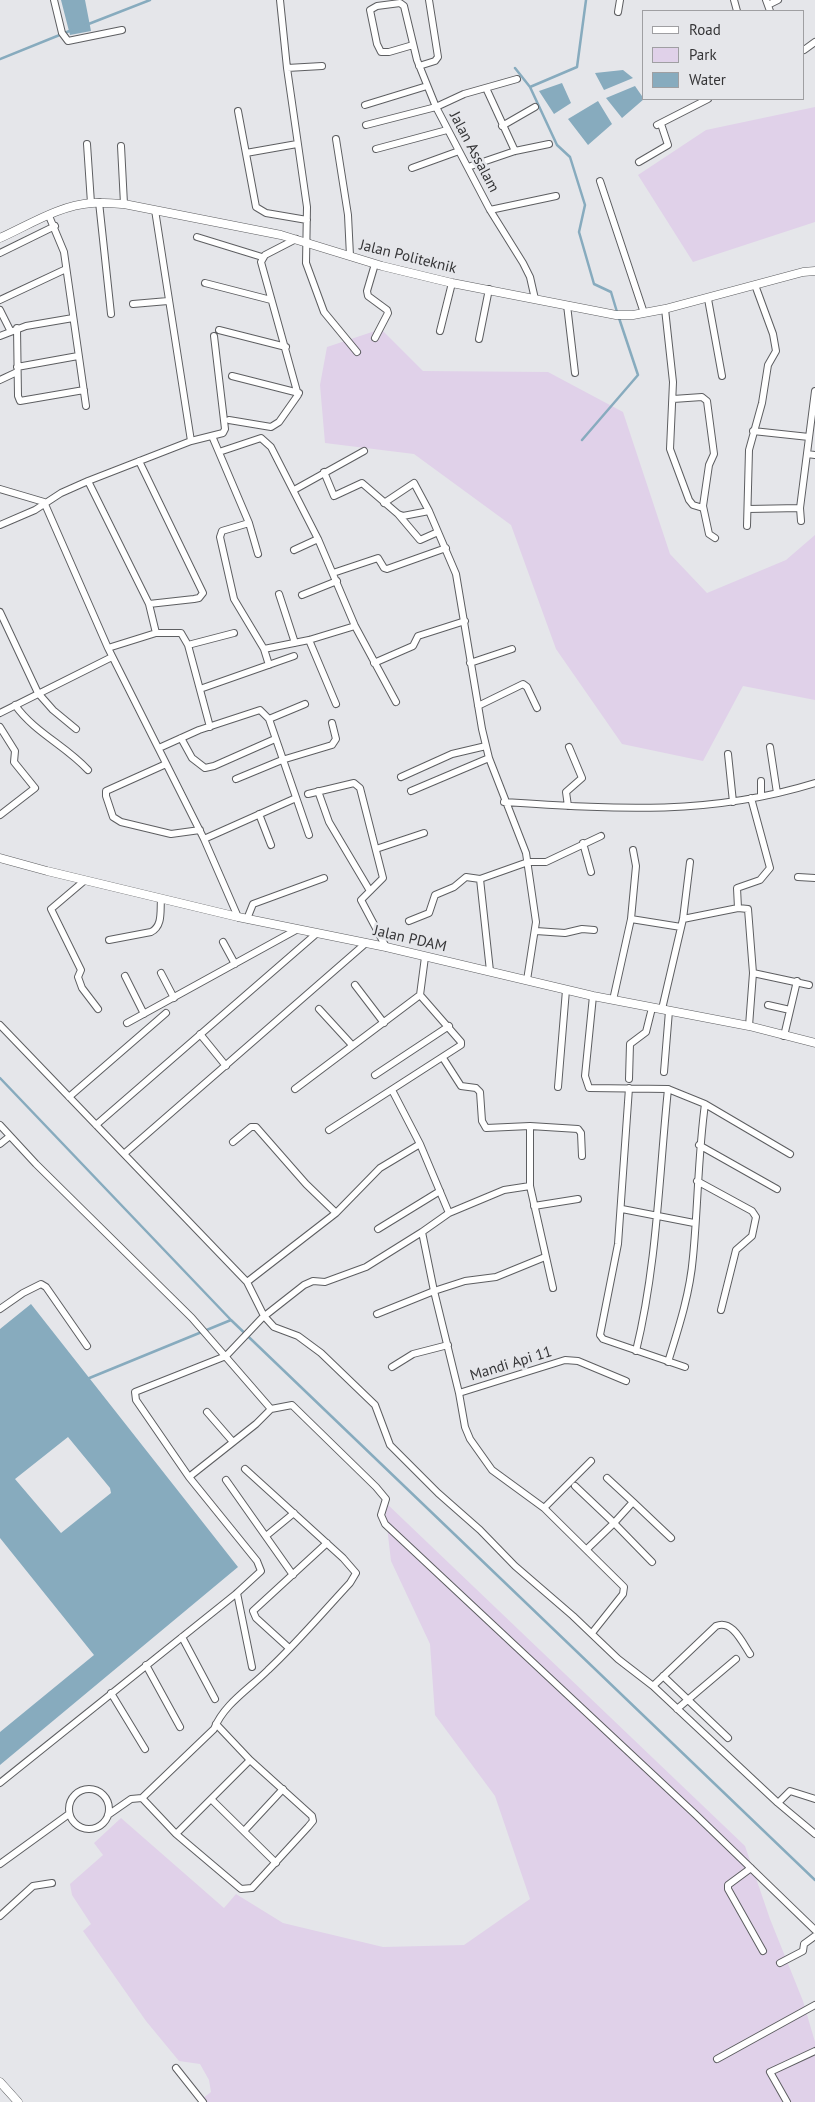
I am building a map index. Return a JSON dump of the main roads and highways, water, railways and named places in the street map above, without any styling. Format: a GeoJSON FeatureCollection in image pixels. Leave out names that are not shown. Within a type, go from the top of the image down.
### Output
{"type":"FeatureCollection","features":[{"type":"Feature","properties":{"kind":"water"},"geometry":{"type":"Polygon","coordinates":[[[61,0],[85,0],[91,31],[70,35],[61,0]]]}},
{"type":"Feature","properties":{"kind":"water"},"geometry":{"type":"Polygon","coordinates":[[[623,70],[633,78],[604,90],[595,73],[623,70]]]}},
{"type":"Feature","properties":{"kind":"water"},"geometry":{"type":"Polygon","coordinates":[[[562,83],[571,103],[554,114],[539,91],[562,83]]]}},
{"type":"Feature","properties":{"kind":"water"},"geometry":{"type":"Polygon","coordinates":[[[635,86],[643,100],[622,118],[606,98],[635,86]]]}},
{"type":"Feature","properties":{"kind":"water"},"geometry":{"type":"Polygon","coordinates":[[[598,101],[612,124],[588,145],[568,119],[598,101]]]}},
{"type":"Feature","properties":{"kind":"water"},"geometry":{"type":"Polygon","coordinates":[[[31,1304],[238,1567],[0,1765],[0,1732],[94,1655],[0,1538],[0,1329],[31,1304]],[[68,1437],[15,1479],[61,1533],[111,1493],[110,1488],[68,1437]]]}},
{"type":"Feature","properties":{"kind":"waterway"},"geometry":{"type":"LineString","coordinates":[[86,25],[150,0]]}},
{"type":"Feature","properties":{"kind":"waterway"},"geometry":{"type":"LineString","coordinates":[[530,87],[577,67],[586,0]]}},
{"type":"Feature","properties":{"kind":"waterway"},"geometry":{"type":"LineString","coordinates":[[0,59],[72,30]]}},
{"type":"Feature","properties":{"kind":"waterway"},"geometry":{"type":"LineString","coordinates":[[515,68],[530,87],[557,145],[570,157],[585,205],[579,232],[594,284],[611,292],[617,312]]}},
{"type":"Feature","properties":{"kind":"waterway"},"geometry":{"type":"LineString","coordinates":[[582,440],[638,375],[619,318]]}},
{"type":"Feature","properties":{"kind":"waterway"},"geometry":{"type":"LineString","coordinates":[[0,1078],[231,1320],[815,1880]]}},
{"type":"Feature","properties":{"kind":"waterway"},"geometry":{"type":"LineString","coordinates":[[87,1379],[231,1320]]}}]}
